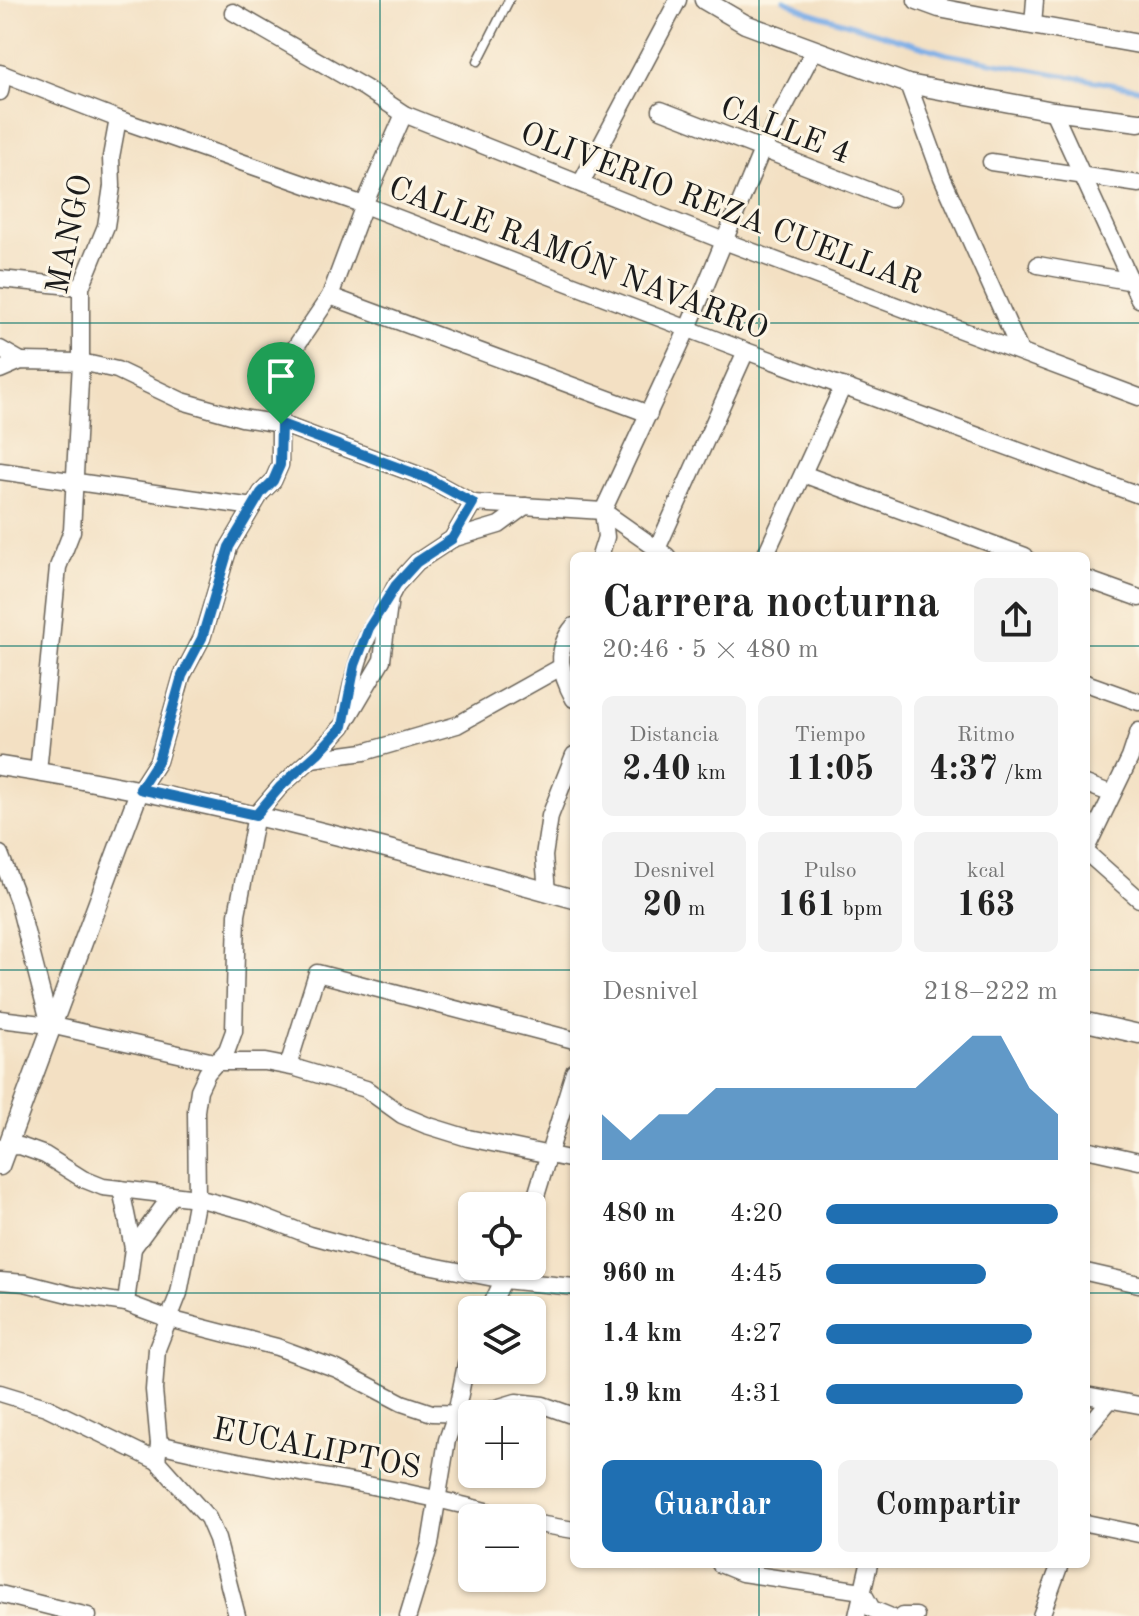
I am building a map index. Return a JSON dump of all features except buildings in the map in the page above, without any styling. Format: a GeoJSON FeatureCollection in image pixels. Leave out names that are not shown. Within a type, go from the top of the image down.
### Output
{"type":"FeatureCollection","features":[{"type":"Feature","properties":{"kind":"street"},"geometry":{"type":"LineString","coordinates":[[581,183],[678,0]]}},
{"type":"Feature","properties":{"kind":"street"},"geometry":{"type":"LineString","coordinates":[[704,0],[745,24],[908,84],[1053,111],[1139,122]]}},
{"type":"Feature","properties":{"kind":"street"},"geometry":{"type":"LineString","coordinates":[[917,0],[939,8],[1139,44]]}},
{"type":"Feature","properties":{"kind":"street"},"geometry":{"type":"LineString","coordinates":[[1033,25],[1035,0]]}},
{"type":"Feature","properties":{"kind":"street","name":"OLIVERIO REZA CUELLAR"},"geometry":{"type":"LineString","coordinates":[[233,12],[404,114],[724,241],[1139,397]]}},
{"type":"Feature","properties":{"kind":"street"},"geometry":{"type":"LineString","coordinates":[[601,552],[606,537],[603,511],[688,328],[762,150],[814,50]]}},
{"type":"Feature","properties":{"kind":"street"},"geometry":{"type":"LineString","coordinates":[[0,92],[2,74]]}},
{"type":"Feature","properties":{"kind":"street","name":"CALLE RAMÓN NAVARRO"},"geometry":{"type":"LineString","coordinates":[[2,74],[118,119],[364,205],[746,351],[1139,495]]}},
{"type":"Feature","properties":{"kind":"street"},"geometry":{"type":"LineString","coordinates":[[908,84],[942,177],[1020,351]]}},
{"type":"Feature","properties":{"kind":"street","name":"CALLE 4"},"geometry":{"type":"LineString","coordinates":[[661,110],[891,199]]}},
{"type":"Feature","properties":{"kind":"street"},"geometry":{"type":"LineString","coordinates":[[1053,111],[1135,282],[1139,299]]}},
{"type":"Feature","properties":{"kind":"street"},"geometry":{"type":"LineString","coordinates":[[0,1166],[3,1146],[140,789],[158,761],[182,676],[202,638],[229,547],[273,481],[280,465],[280,399],[288,358],[330,296],[364,205],[404,114]]}},
{"type":"Feature","properties":{"kind":"street","name":"MANGO"},"geometry":{"type":"LineString","coordinates":[[38,772],[58,567],[72,531],[81,362],[81,287],[106,226],[112,186],[111,157],[118,119]]}},
{"type":"Feature","properties":{"kind":"street"},"geometry":{"type":"LineString","coordinates":[[991,162],[1139,184]]}},
{"type":"Feature","properties":{"kind":"street"},"geometry":{"type":"LineString","coordinates":[[1038,265],[1135,282]]}},
{"type":"Feature","properties":{"kind":"street"},"geometry":{"type":"LineString","coordinates":[[0,279],[81,287]]}},
{"type":"Feature","properties":{"kind":"street"},"geometry":{"type":"LineString","coordinates":[[330,296],[649,414]]}},
{"type":"Feature","properties":{"kind":"street"},"geometry":{"type":"LineString","coordinates":[[0,349],[21,361]]}},
{"type":"Feature","properties":{"kind":"street"},"geometry":{"type":"LineString","coordinates":[[0,370],[21,361],[81,362],[117,370],[182,401],[242,418],[281,424],[429,479],[473,503],[603,511],[662,552],[746,351]]}},
{"type":"Feature","properties":{"kind":"street"},"geometry":{"type":"LineString","coordinates":[[767,552],[843,386]]}},
{"type":"Feature","properties":{"kind":"street"},"geometry":{"type":"LineString","coordinates":[[0,471],[253,507]]}},
{"type":"Feature","properties":{"kind":"street"},"geometry":{"type":"LineString","coordinates":[[803,474],[1014,552]]}},
{"type":"Feature","properties":{"kind":"street"},"geometry":{"type":"LineString","coordinates":[[452,539],[473,503]]}},
{"type":"Feature","properties":{"kind":"street"},"geometry":{"type":"LineString","coordinates":[[237,1616],[217,1539],[208,1518],[158,1452],[154,1390],[157,1349],[179,1293],[197,1198],[196,1111],[199,1090],[214,1062],[227,1050],[234,1031],[237,914],[256,815],[280,787],[343,726],[382,660],[390,597],[396,585],[417,562],[452,539],[499,525],[525,506]]}},
{"type":"Feature","properties":{"kind":"street"},"geometry":{"type":"LineString","coordinates":[[1090,580],[1139,598]]}},
{"type":"Feature","properties":{"kind":"street"},"geometry":{"type":"LineString","coordinates":[[570,631],[564,638],[561,667],[570,692]]}},
{"type":"Feature","properties":{"kind":"street"},"geometry":{"type":"LineString","coordinates":[[311,759],[364,752],[457,725],[561,667]]}},
{"type":"Feature","properties":{"kind":"street"},"geometry":{"type":"LineString","coordinates":[[1090,684],[1139,702]]}},
{"type":"Feature","properties":{"kind":"street"},"geometry":{"type":"LineString","coordinates":[[1090,841],[1112,794],[1134,761],[1139,731]]}},
{"type":"Feature","properties":{"kind":"street"},"geometry":{"type":"LineString","coordinates":[[547,892],[544,856],[550,816],[570,765]]}},
{"type":"Feature","properties":{"kind":"street"},"geometry":{"type":"LineString","coordinates":[[0,766],[140,789],[256,815],[346,836],[570,898]]}},
{"type":"Feature","properties":{"kind":"street"},"geometry":{"type":"LineString","coordinates":[[1090,786],[1112,794]]}},
{"type":"Feature","properties":{"kind":"street"},"geometry":{"type":"LineString","coordinates":[[0,854],[18,901],[50,1025]]}},
{"type":"Feature","properties":{"kind":"street"},"geometry":{"type":"LineString","coordinates":[[1090,854],[1139,899]]}},
{"type":"Feature","properties":{"kind":"street"},"geometry":{"type":"LineString","coordinates":[[0,897],[18,901]]}},
{"type":"Feature","properties":{"kind":"street"},"geometry":{"type":"LineString","coordinates":[[288,1066],[317,973],[570,1039]]}},
{"type":"Feature","properties":{"kind":"street"},"geometry":{"type":"LineString","coordinates":[[0,1019],[50,1025],[214,1062],[265,1062],[288,1066],[366,1089],[402,1115],[426,1125],[468,1138],[570,1159]]}},
{"type":"Feature","properties":{"kind":"street"},"geometry":{"type":"LineString","coordinates":[[1090,1023],[1139,1034]]}},
{"type":"Feature","properties":{"kind":"street"},"geometry":{"type":"LineString","coordinates":[[537,1192],[570,1085]]}},
{"type":"Feature","properties":{"kind":"street"},"geometry":{"type":"LineString","coordinates":[[3,1146],[20,1146],[45,1155],[83,1179],[121,1189],[197,1198],[250,1212],[309,1235],[397,1259],[458,1267]]}},
{"type":"Feature","properties":{"kind":"street"},"geometry":{"type":"LineString","coordinates":[[1090,1150],[1139,1161]]}},
{"type":"Feature","properties":{"kind":"street"},"geometry":{"type":"LineString","coordinates":[[121,1189],[133,1248],[126,1303]]}},
{"type":"Feature","properties":{"kind":"street"},"geometry":{"type":"LineString","coordinates":[[133,1248],[172,1195]]}},
{"type":"Feature","properties":{"kind":"street"},"geometry":{"type":"LineString","coordinates":[[1090,1273],[1139,1284]]}},
{"type":"Feature","properties":{"kind":"street"},"geometry":{"type":"LineString","coordinates":[[540,1280],[570,1286]]}},
{"type":"Feature","properties":{"kind":"street"},"geometry":{"type":"LineString","coordinates":[[0,1281],[126,1303],[169,1319],[277,1347],[337,1369],[402,1403],[432,1413],[458,1414]]}},
{"type":"Feature","properties":{"kind":"street","name":"EUCALIPTOS"},"geometry":{"type":"LineString","coordinates":[[0,1393],[46,1407],[158,1452],[199,1454],[458,1504]]}},
{"type":"Feature","properties":{"kind":"street"},"geometry":{"type":"LineString","coordinates":[[1090,1396],[1139,1405]]}},
{"type":"Feature","properties":{"kind":"street"},"geometry":{"type":"LineString","coordinates":[[1090,1424],[1110,1400]]}},
{"type":"Feature","properties":{"kind":"street"},"geometry":{"type":"LineString","coordinates":[[546,1406],[570,1415]]}},
{"type":"Feature","properties":{"kind":"street"},"geometry":{"type":"LineString","coordinates":[[408,1616],[430,1544],[447,1440],[458,1426]]}},
{"type":"Feature","properties":{"kind":"street"},"geometry":{"type":"LineString","coordinates":[[1090,1524],[1139,1534]]}},
{"type":"Feature","properties":{"kind":"street"},"geometry":{"type":"LineString","coordinates":[[546,1525],[570,1529]]}},
{"type":"Feature","properties":{"kind":"street"},"geometry":{"type":"LineString","coordinates":[[730,1568],[742,1573],[862,1591]]}},
{"type":"Feature","properties":{"kind":"street"},"geometry":{"type":"LineString","coordinates":[[857,1616],[868,1568]]}},
{"type":"Feature","properties":{"kind":"street"},"geometry":{"type":"LineString","coordinates":[[1041,1616],[1059,1568]]}},
{"type":"Feature","properties":{"kind":"street"},"geometry":{"type":"LineString","coordinates":[[862,1591],[872,1609],[889,1616]]}},
{"type":"Feature","properties":{"kind":"street"},"geometry":{"type":"LineString","coordinates":[[0,1594],[82,1615]]}},
{"type":"Feature","properties":{"kind":"street"},"geometry":{"type":"LineString","coordinates":[[902,1616],[916,1616]]}},
{"type":"Feature","properties":{"kind":"lane"},"geometry":{"type":"LineString","coordinates":[[478,61],[509,0]]}},
{"type":"Feature","properties":{"kind":"waterway"},"geometry":{"type":"LineString","coordinates":[[784,0],[809,12],[947,54],[1139,89]]}},
{"type":"Feature","properties":{"kind":"route"},"geometry":{"type":"LineString","coordinates":[[281,424],[429,479],[473,503],[452,539],[417,562],[396,585],[369,628],[355,665],[343,726],[280,787],[256,815],[140,789],[158,761],[182,676],[202,638],[229,547],[261,493],[273,481],[280,465],[281,424]]}}]}
